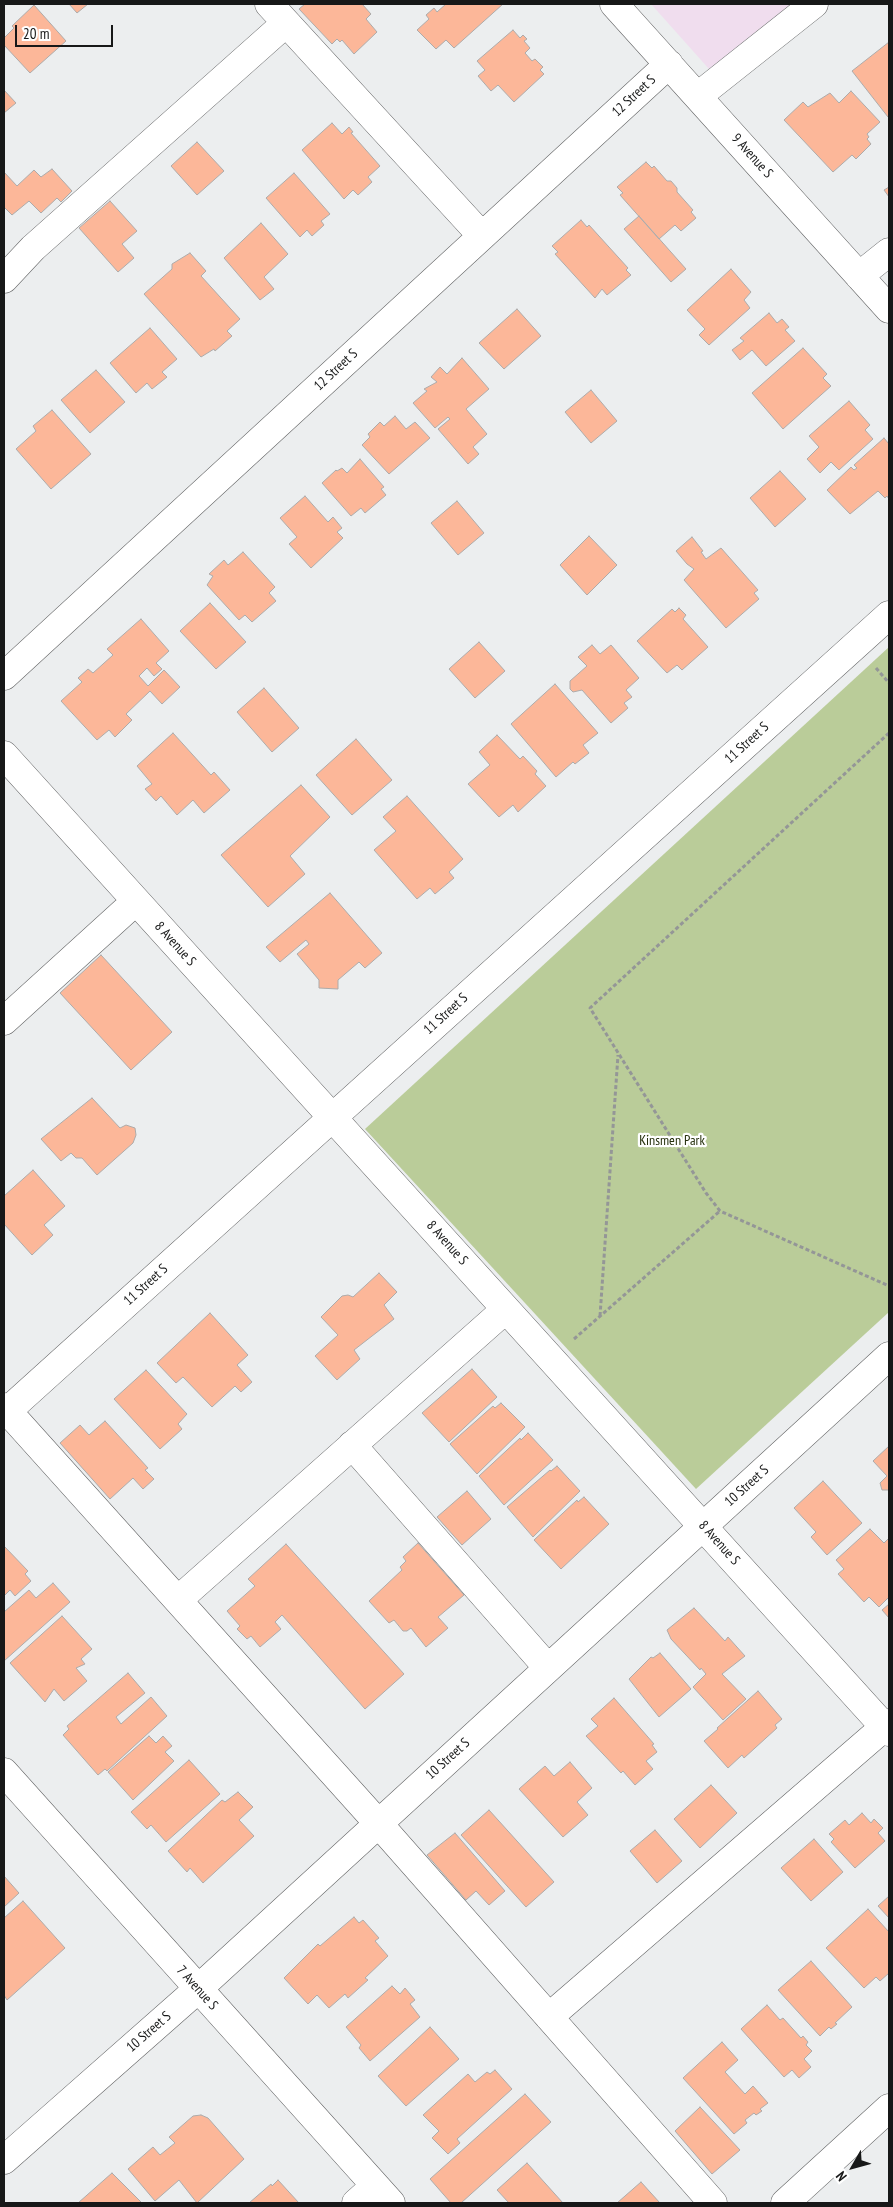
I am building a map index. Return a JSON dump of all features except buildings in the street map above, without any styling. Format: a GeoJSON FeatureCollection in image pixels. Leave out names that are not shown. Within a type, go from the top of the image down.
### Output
{"type":"FeatureCollection","features":[{"type":"Feature","properties":{"kind":"street","name":"9 Avenue S"},"geometry":{"type":"LineString","coordinates":[[614,4],[889,309]]}},
{"type":"Feature","properties":{"kind":"street"},"geometry":{"type":"LineString","coordinates":[[698,96],[814,4]]}},
{"type":"Feature","properties":{"kind":"street"},"geometry":{"type":"LineString","coordinates":[[4,279],[33,248],[278,14],[482,236]]}},
{"type":"Feature","properties":{"kind":"street","name":"12 Street S"},"geometry":{"type":"LineString","coordinates":[[4,676],[669,64]]}},
{"type":"Feature","properties":{"kind":"street"},"geometry":{"type":"LineString","coordinates":[[859,276],[889,252]]}},
{"type":"Feature","properties":{"kind":"street","name":"11 Street S"},"geometry":{"type":"LineString","coordinates":[[5,1410],[889,615]]}},
{"type":"Feature","properties":{"kind":"street","name":"8 Avenue S"},"geometry":{"type":"LineString","coordinates":[[4,756],[888,1727]]}},
{"type":"Feature","properties":{"kind":"street"},"geometry":{"type":"LineString","coordinates":[[4,1021],[136,901]]}},
{"type":"Feature","properties":{"kind":"street"},"geometry":{"type":"LineString","coordinates":[[178,1600],[506,1309]]}},
{"type":"Feature","properties":{"kind":"street","name":"10 Street S"},"geometry":{"type":"LineString","coordinates":[[4,2160],[198,1989],[889,1356]]}},
{"type":"Feature","properties":{"kind":"street"},"geometry":{"type":"LineString","coordinates":[[5,1410],[378,1824],[713,2203]]}},
{"type":"Feature","properties":{"kind":"street"},"geometry":{"type":"LineString","coordinates":[[352,1446],[548,1668]]}},
{"type":"Feature","properties":{"kind":"street"},"geometry":{"type":"LineString","coordinates":[[549,2017],[888,1727]]}},
{"type":"Feature","properties":{"kind":"street","name":"7 Avenue S"},"geometry":{"type":"LineString","coordinates":[[4,1772],[198,1989],[374,2197]]}},
{"type":"Feature","properties":{"kind":"street"},"geometry":{"type":"LineString","coordinates":[[784,2203],[889,2108]]}},
{"type":"Feature","properties":{"kind":"path"},"geometry":{"type":"LineString","coordinates":[[889,733],[590,1008],[706,1193],[720,1211],[889,1286]]}},
{"type":"Feature","properties":{"kind":"path"},"geometry":{"type":"LineString","coordinates":[[600,1316],[618,1053]]}},
{"type":"Feature","properties":{"kind":"path"},"geometry":{"type":"LineString","coordinates":[[552,1359],[720,1211]]}},
{"type":"Feature","properties":{"kind":"shaded area"},"geometry":{"type":"Polygon","coordinates":[[[651,4],[791,4],[709,69],[651,4]]]}},
{"type":"Feature","properties":{"kind":"green space","name":"Kinsmen Park"},"geometry":{"type":"Polygon","coordinates":[[[889,647],[889,1312],[696,1489],[365,1129],[889,647]]]}}]}
